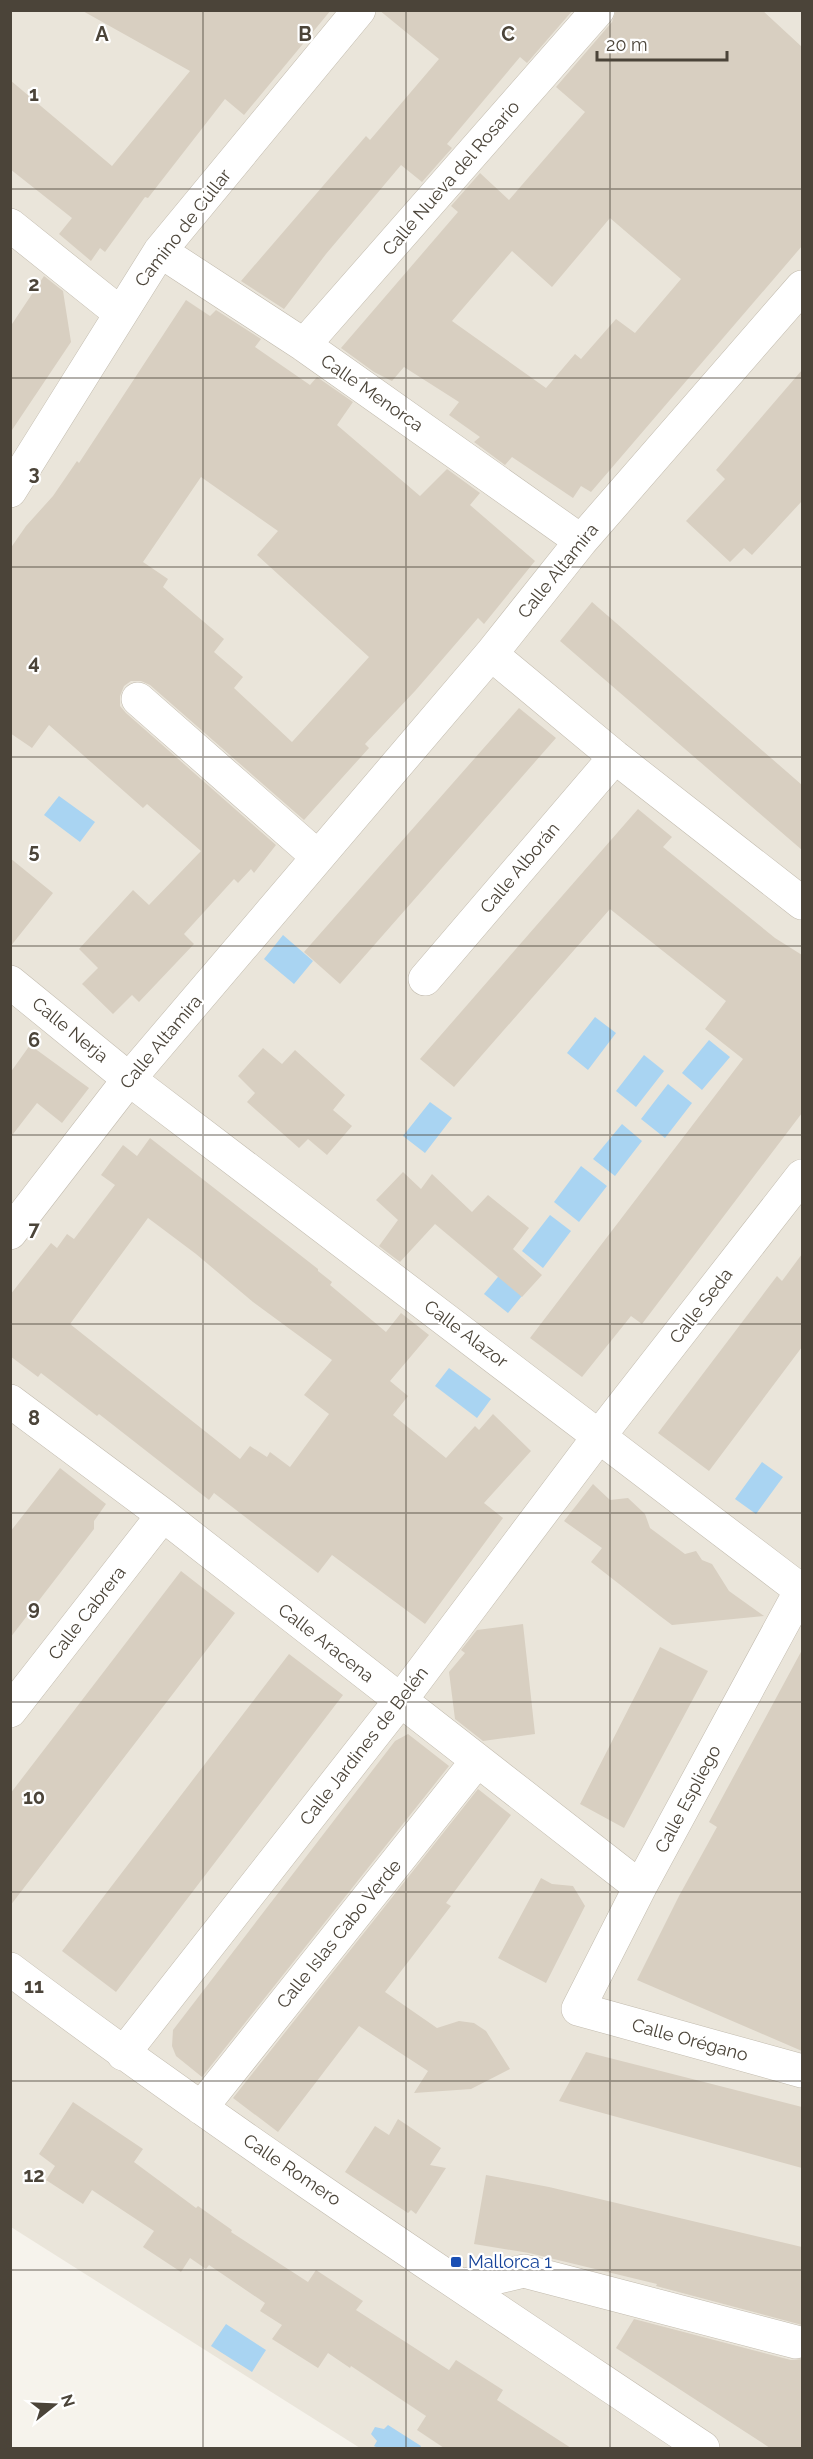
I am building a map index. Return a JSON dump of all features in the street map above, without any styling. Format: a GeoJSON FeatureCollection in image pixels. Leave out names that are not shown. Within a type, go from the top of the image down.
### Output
{"type":"FeatureCollection","features":[{"type":"Feature","properties":{"kind":"street","name":"Camino de Cúllar"},"geometry":{"type":"LineString","coordinates":[[10,491],[160,252],[359,10]]}},
{"type":"Feature","properties":{"kind":"street","name":"Calle Nueva del Rosario"},"geometry":{"type":"LineString","coordinates":[[304,345],[598,10]]}},
{"type":"Feature","properties":{"kind":"street"},"geometry":{"type":"LineString","coordinates":[[10,225],[120,313]]}},
{"type":"Feature","properties":{"kind":"street","name":"Calle Menorca"},"geometry":{"type":"LineString","coordinates":[[160,252],[304,345],[581,541]]}},
{"type":"Feature","properties":{"kind":"street","name":"Calle Altamira"},"geometry":{"type":"LineString","coordinates":[[10,1233],[129,1078],[491,654],[581,541],[802,287]]}},
{"type":"Feature","properties":{"kind":"street"},"geometry":{"type":"LineString","coordinates":[[491,654],[615,757],[802,903]]}},
{"type":"Feature","properties":{"kind":"street"},"geometry":{"type":"LineString","coordinates":[[138,699],[318,857]]}},
{"type":"Feature","properties":{"kind":"street","name":"Calle Alborán"},"geometry":{"type":"LineString","coordinates":[[425,979],[615,757]]}},
{"type":"Feature","properties":{"kind":"street","name":"Calle Nerja"},"geometry":{"type":"LineString","coordinates":[[10,982],[129,1078]]}},
{"type":"Feature","properties":{"kind":"street","name":"Calle Alazor"},"geometry":{"type":"LineString","coordinates":[[129,1078],[802,1590]]}},
{"type":"Feature","properties":{"kind":"street","name":"Calle Seda"},"geometry":{"type":"LineString","coordinates":[[600,1435],[802,1176]]}},
{"type":"Feature","properties":{"kind":"street","name":"Calle Aracena"},"geometry":{"type":"LineString","coordinates":[[10,1401],[163,1515],[640,1887]]}},
{"type":"Feature","properties":{"kind":"street","name":"Calle Jardines de Belén"},"geometry":{"type":"LineString","coordinates":[[123,2054],[400,1701],[600,1435]]}},
{"type":"Feature","properties":{"kind":"street","name":"Calle Cabrera"},"geometry":{"type":"LineString","coordinates":[[10,1711],[163,1515]]}},
{"type":"Feature","properties":{"kind":"street","name":"Calle Espliego"},"geometry":{"type":"LineString","coordinates":[[578,2009],[640,1887],[802,1590]]}},
{"type":"Feature","properties":{"kind":"street","name":"Calle Islas Cabo Verde"},"geometry":{"type":"LineString","coordinates":[[201,2108],[477,1761]]}},
{"type":"Feature","properties":{"kind":"street","name":"Calle Romero"},"geometry":{"type":"LineString","coordinates":[[10,1969],[123,2054],[201,2108],[703,2448]]}},
{"type":"Feature","properties":{"kind":"street","name":"Calle Orégano"},"geometry":{"type":"LineString","coordinates":[[578,2009],[802,2071]]}},
{"type":"Feature","properties":{"kind":"street"},"geometry":{"type":"LineString","coordinates":[[461,2286],[524,2271],[796,2342]]}},
{"type":"Feature","properties":{"kind":"shaded area"},"geometry":{"type":"Polygon","coordinates":[[[10,11],[802,11],[802,2448],[360,2448],[11,2227],[10,11]]]}},
{"type":"Feature","properties":{"kind":"water"},"geometry":{"type":"Polygon","coordinates":[[[59,796],[95,822],[80,842],[44,815],[59,796]]]}},
{"type":"Feature","properties":{"kind":"water"},"geometry":{"type":"Polygon","coordinates":[[[283,935],[313,961],[294,984],[264,959],[283,935]]]}},
{"type":"Feature","properties":{"kind":"water"},"geometry":{"type":"Polygon","coordinates":[[[595,1017],[616,1033],[588,1070],[567,1053],[595,1017]]]}},
{"type":"Feature","properties":{"kind":"water"},"geometry":{"type":"Polygon","coordinates":[[[709,1040],[730,1057],[702,1090],[682,1073],[709,1040]]]}},
{"type":"Feature","properties":{"kind":"water"},"geometry":{"type":"Polygon","coordinates":[[[644,1055],[664,1071],[636,1107],[616,1091],[644,1055]]]}},
{"type":"Feature","properties":{"kind":"water"},"geometry":{"type":"Polygon","coordinates":[[[668,1084],[692,1103],[665,1138],[641,1119],[668,1084]]]}},
{"type":"Feature","properties":{"kind":"water"},"geometry":{"type":"Polygon","coordinates":[[[430,1102],[452,1118],[425,1153],[403,1136],[430,1102]]]}},
{"type":"Feature","properties":{"kind":"water"},"geometry":{"type":"Polygon","coordinates":[[[622,1124],[642,1141],[615,1176],[593,1159],[622,1124]]]}},
{"type":"Feature","properties":{"kind":"water"},"geometry":{"type":"Polygon","coordinates":[[[581,1166],[607,1186],[579,1222],[554,1202],[581,1166]]]}},
{"type":"Feature","properties":{"kind":"water"},"geometry":{"type":"Polygon","coordinates":[[[550,1215],[571,1231],[543,1268],[522,1251],[550,1215]]]}},
{"type":"Feature","properties":{"kind":"water"},"geometry":{"type":"Polygon","coordinates":[[[511,1261],[535,1280],[508,1313],[484,1294],[511,1261]]]}},
{"type":"Feature","properties":{"kind":"water"},"geometry":{"type":"Polygon","coordinates":[[[449,1368],[491,1399],[477,1418],[435,1386],[449,1368]]]}},
{"type":"Feature","properties":{"kind":"water"},"geometry":{"type":"Polygon","coordinates":[[[762,1462],[783,1477],[756,1514],[735,1499],[762,1462]]]}},
{"type":"Feature","properties":{"kind":"water"},"geometry":{"type":"Polygon","coordinates":[[[226,2324],[266,2350],[252,2372],[211,2346],[226,2324]]]}},
{"type":"Feature","properties":{"kind":"water"},"geometry":{"type":"Polygon","coordinates":[[[388,2425],[421,2446],[420,2448],[378,2448],[374,2446],[377,2441],[371,2434],[375,2427],[384,2429],[388,2425]]]}},
{"type":"Feature","properties":{"kind":"building"},"geometry":{"type":"Polygon","coordinates":[[[81,10],[331,10],[244,115],[225,99],[148,198],[145,197],[105,252],[100,248],[91,261],[59,234],[72,218],[10,169],[10,80],[112,166],[190,71],[81,10]]]}},
{"type":"Feature","properties":{"kind":"building"},"geometry":{"type":"Polygon","coordinates":[[[379,10],[573,10],[527,63],[520,57],[447,144],[452,148],[422,182],[401,165],[326,254],[284,309],[241,281],[366,136],[370,140],[439,59],[379,10]]]}},
{"type":"Feature","properties":{"kind":"building"},"geometry":{"type":"Polygon","coordinates":[[[616,10],[762,10],[802,47],[802,246],[591,492],[581,486],[573,498],[512,457],[505,465],[474,442],[480,437],[449,415],[459,402],[404,367],[392,381],[374,372],[341,348],[458,212],[451,206],[480,173],[509,200],[585,112],[556,87],[612,22],[616,10]],[[610,218],[552,287],[512,251],[452,321],[546,388],[575,354],[581,359],[616,319],[635,333],[681,279],[610,218]]]}},
{"type":"Feature","properties":{"kind":"building"},"geometry":{"type":"Polygon","coordinates":[[[44,276],[63,291],[71,342],[10,433],[10,327],[44,276]]]}},
{"type":"Feature","properties":{"kind":"building"},"geometry":{"type":"Polygon","coordinates":[[[186,300],[210,316],[216,310],[261,339],[255,347],[310,385],[317,377],[353,402],[337,425],[420,496],[447,469],[480,493],[470,505],[535,561],[484,624],[478,618],[415,691],[365,744],[369,748],[304,820],[150,685],[141,681],[131,681],[124,686],[120,696],[120,706],[126,713],[276,845],[254,873],[251,869],[238,883],[234,879],[184,934],[194,944],[139,1002],[132,995],[113,1014],[82,984],[98,968],[79,949],[133,890],[149,905],[201,851],[147,804],[143,808],[49,725],[32,748],[10,733],[10,549],[26,526],[53,496],[77,461],[79,463],[186,300]],[[201,477],[143,562],[168,579],[163,587],[224,639],[214,652],[243,677],[234,688],[292,742],[369,657],[257,555],[278,531],[201,477]]]}},
{"type":"Feature","properties":{"kind":"building"},"geometry":{"type":"Polygon","coordinates":[[[802,370],[802,501],[752,555],[744,548],[730,562],[686,521],[725,479],[716,470],[802,370]]]}},
{"type":"Feature","properties":{"kind":"building"},"geometry":{"type":"Polygon","coordinates":[[[592,602],[802,785],[802,850],[560,641],[592,602]]]}},
{"type":"Feature","properties":{"kind":"building"},"geometry":{"type":"Polygon","coordinates":[[[519,708],[556,738],[340,984],[304,952],[519,708]]]}},
{"type":"Feature","properties":{"kind":"building"},"geometry":{"type":"Polygon","coordinates":[[[638,809],[672,837],[663,847],[775,938],[802,955],[802,1113],[642,1324],[631,1316],[582,1377],[530,1338],[743,1059],[705,1029],[726,1001],[610,909],[454,1087],[420,1059],[638,809]]]}},
{"type":"Feature","properties":{"kind":"building"},"geometry":{"type":"Polygon","coordinates":[[[10,858],[53,893],[10,947],[10,858]]]}},
{"type":"Feature","properties":{"kind":"building"},"geometry":{"type":"Polygon","coordinates":[[[30,1045],[89,1088],[62,1123],[37,1103],[10,1138],[10,1073],[30,1045]]]}},
{"type":"Feature","properties":{"kind":"building"},"geometry":{"type":"Polygon","coordinates":[[[263,1048],[282,1064],[295,1050],[345,1095],[333,1110],[352,1126],[327,1155],[308,1139],[299,1148],[247,1102],[255,1093],[238,1076],[263,1048]]]}},
{"type":"Feature","properties":{"kind":"building"},"geometry":{"type":"Polygon","coordinates":[[[150,1138],[318,1269],[332,1282],[330,1285],[386,1332],[401,1313],[429,1335],[390,1381],[408,1396],[393,1415],[446,1458],[475,1426],[479,1430],[493,1414],[531,1451],[484,1503],[503,1518],[425,1624],[332,1555],[318,1573],[214,1493],[209,1500],[99,1414],[97,1416],[41,1373],[38,1377],[10,1356],[10,1295],[51,1243],[57,1248],[67,1234],[74,1239],[115,1185],[101,1175],[123,1145],[137,1156],[150,1138]],[[148,1218],[70,1324],[240,1459],[250,1446],[267,1457],[270,1452],[290,1467],[329,1414],[304,1395],[332,1360],[253,1302],[196,1254],[148,1218]]]}},
{"type":"Feature","properties":{"kind":"building"},"geometry":{"type":"Polygon","coordinates":[[[403,1172],[421,1189],[432,1174],[472,1212],[488,1195],[529,1228],[513,1249],[542,1275],[522,1297],[435,1224],[400,1262],[379,1246],[398,1220],[376,1200],[403,1172]]]}},
{"type":"Feature","properties":{"kind":"building"},"geometry":{"type":"Polygon","coordinates":[[[802,1254],[802,1347],[709,1471],[658,1433],[777,1276],[782,1281],[802,1254]]]}},
{"type":"Feature","properties":{"kind":"building"},"geometry":{"type":"Polygon","coordinates":[[[60,1468],[106,1504],[94,1521],[94,1529],[10,1638],[10,1532],[60,1468]]]}},
{"type":"Feature","properties":{"kind":"building"},"geometry":{"type":"Polygon","coordinates":[[[593,1484],[610,1500],[628,1498],[645,1514],[650,1528],[685,1554],[696,1551],[702,1560],[712,1564],[729,1591],[764,1616],[672,1625],[660,1616],[591,1562],[602,1548],[564,1521],[593,1484]]]}},
{"type":"Feature","properties":{"kind":"building"},"geometry":{"type":"Polygon","coordinates":[[[181,1571],[235,1613],[10,1906],[10,1794],[181,1571]]]}},
{"type":"Feature","properties":{"kind":"building"},"geometry":{"type":"Polygon","coordinates":[[[523,1624],[535,1734],[483,1741],[455,1719],[449,1672],[465,1653],[461,1650],[477,1630],[523,1624]]]}},
{"type":"Feature","properties":{"kind":"building"},"geometry":{"type":"Polygon","coordinates":[[[660,1647],[708,1671],[624,1828],[580,1804],[660,1647]]]}},
{"type":"Feature","properties":{"kind":"building"},"geometry":{"type":"Polygon","coordinates":[[[802,1650],[802,2051],[637,1980],[717,1827],[709,1822],[802,1650]]]}},
{"type":"Feature","properties":{"kind":"building"},"geometry":{"type":"Polygon","coordinates":[[[289,1654],[343,1695],[116,1992],[62,1951],[289,1654]]]}},
{"type":"Feature","properties":{"kind":"building"},"geometry":{"type":"Polygon","coordinates":[[[408,1734],[449,1766],[202,2077],[176,2056],[172,2046],[173,2030],[395,1741],[408,1734]]]}},
{"type":"Feature","properties":{"kind":"building"},"geometry":{"type":"Polygon","coordinates":[[[478,1789],[511,1815],[446,1903],[451,1906],[385,1992],[437,2028],[459,2021],[474,2023],[486,2031],[510,2069],[471,2089],[414,2093],[428,2071],[359,2026],[278,2132],[233,2098],[478,1789]]]}},
{"type":"Feature","properties":{"kind":"building"},"geometry":{"type":"Polygon","coordinates":[[[541,1878],[552,1884],[573,1886],[585,1906],[546,1983],[498,1958],[541,1878]]]}},
{"type":"Feature","properties":{"kind":"building"},"geometry":{"type":"Polygon","coordinates":[[[586,2052],[802,2107],[802,2168],[559,2101],[586,2052]]]}},
{"type":"Feature","properties":{"kind":"building"},"geometry":{"type":"Polygon","coordinates":[[[73,2102],[143,2149],[134,2162],[196,2208],[198,2206],[232,2230],[231,2232],[308,2282],[316,2270],[363,2301],[356,2310],[449,2370],[456,2360],[503,2390],[497,2400],[571,2448],[444,2448],[417,2430],[426,2416],[351,2366],[350,2368],[328,2353],[318,2368],[272,2339],[282,2325],[260,2311],[265,2303],[209,2265],[206,2269],[190,2258],[181,2272],[143,2247],[154,2231],[92,2190],[83,2204],[46,2180],[55,2166],[39,2154],[73,2102]]]}},
{"type":"Feature","properties":{"kind":"building"},"geometry":{"type":"Polygon","coordinates":[[[398,2119],[441,2148],[430,2165],[446,2168],[416,2214],[411,2210],[408,2213],[345,2172],[375,2126],[389,2135],[398,2119]]]}},
{"type":"Feature","properties":{"kind":"building"},"geometry":{"type":"Polygon","coordinates":[[[486,2175],[549,2187],[802,2247],[802,2325],[656,2286],[657,2284],[529,2253],[474,2244],[486,2175]]]}},
{"type":"Feature","properties":{"kind":"building"},"geometry":{"type":"Polygon","coordinates":[[[634,2319],[791,2360],[802,2359],[802,2448],[770,2448],[616,2348],[634,2319]]]}},
{"type":"Feature","properties":{"kind":"place","name":"Mallorca 1"},"geometry":{"type":"Point","coordinates":[456,2262]}}]}
